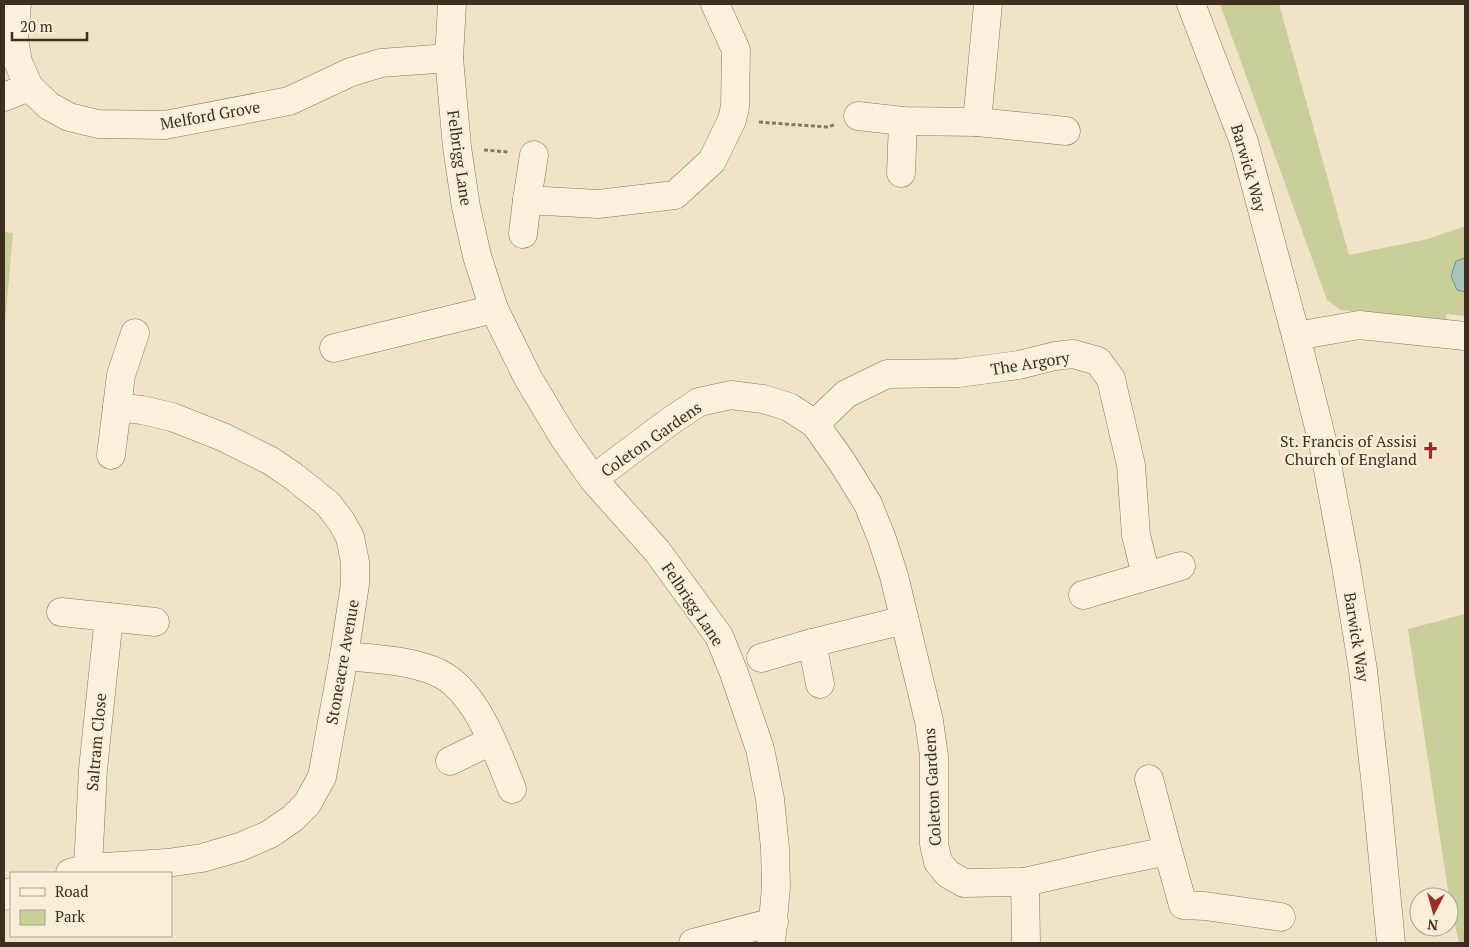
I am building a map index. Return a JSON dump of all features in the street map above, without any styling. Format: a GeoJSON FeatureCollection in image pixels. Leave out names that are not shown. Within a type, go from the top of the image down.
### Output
{"type":"FeatureCollection","features":[{"type":"Feature","properties":{"kind":"street","name":"Melford Grove"},"geometry":{"type":"LineString","coordinates":[[17,4],[14,39],[18,62],[29,87],[49,106],[69,117],[98,124],[165,125],[289,101],[351,72],[381,63],[449,58]]}},
{"type":"Feature","properties":{"kind":"street","name":"Felbrigg Lane"},"geometry":{"type":"LineString","coordinates":[[452,4],[449,58],[457,147],[466,207],[477,256],[494,309],[528,378],[564,438],[593,479],[656,552],[719,636],[760,749],[770,799],[776,877],[772,933]]}},
{"type":"Feature","properties":{"kind":"street"},"geometry":{"type":"LineString","coordinates":[[527,200],[598,204],[675,195],[712,161],[732,120],[735,107],[736,50],[714,4]]}},
{"type":"Feature","properties":{"kind":"street"},"geometry":{"type":"LineString","coordinates":[[977,122],[988,4]]}},
{"type":"Feature","properties":{"kind":"street","name":"Barwick Way"},"geometry":{"type":"LineString","coordinates":[[1191,4],[1244,142],[1324,448],[1363,670],[1391,943]]}},
{"type":"Feature","properties":{"kind":"street"},"geometry":{"type":"LineString","coordinates":[[4,97],[29,87]]}},
{"type":"Feature","properties":{"kind":"street"},"geometry":{"type":"LineString","coordinates":[[858,116],[904,121],[977,122],[1066,131]]}},
{"type":"Feature","properties":{"kind":"street"},"geometry":{"type":"LineString","coordinates":[[901,174],[904,121]]}},
{"type":"Feature","properties":{"kind":"street"},"geometry":{"type":"LineString","coordinates":[[523,234],[534,155]]}},
{"type":"Feature","properties":{"kind":"street"},"geometry":{"type":"LineString","coordinates":[[334,348],[494,309]]}},
{"type":"Feature","properties":{"kind":"street"},"geometry":{"type":"LineString","coordinates":[[1296,336],[1360,325],[1465,336]]}},
{"type":"Feature","properties":{"kind":"street"},"geometry":{"type":"LineString","coordinates":[[111,455],[121,375],[135,333]]}},
{"type":"Feature","properties":{"kind":"street","name":"The Argory"},"geometry":{"type":"LineString","coordinates":[[815,424],[846,394],[887,374],[960,373],[1020,365],[1055,356],[1073,354],[1098,361],[1111,379],[1131,464],[1136,535],[1146,576]]}},
{"type":"Feature","properties":{"kind":"street","name":"Coleton Gardens"},"geometry":{"type":"LineString","coordinates":[[593,479],[699,402],[731,395],[763,399],[789,407],[815,424],[842,462],[868,504],[882,539],[891,567],[929,721],[934,756],[934,844],[938,862],[948,874],[964,883],[1025,882],[1168,851]]}},
{"type":"Feature","properties":{"kind":"street","name":"Stoneacre Avenue"},"geometry":{"type":"LineString","coordinates":[[79,871],[167,864],[202,858],[240,847],[270,834],[293,818],[307,804],[322,777],[355,584],[355,562],[350,537],[341,521],[328,504],[293,476],[271,461],[223,438],[172,417],[142,410],[117,407]]}},
{"type":"Feature","properties":{"kind":"street"},"geometry":{"type":"LineString","coordinates":[[1083,594],[1181,566]]}},
{"type":"Feature","properties":{"kind":"street"},"geometry":{"type":"LineString","coordinates":[[61,612],[155,622]]}},
{"type":"Feature","properties":{"kind":"street","name":"Saltram Close"},"geometry":{"type":"LineString","coordinates":[[79,871],[93,769],[109,617]]}},
{"type":"Feature","properties":{"kind":"street"},"geometry":{"type":"LineString","coordinates":[[761,658],[904,620]]}},
{"type":"Feature","properties":{"kind":"street"},"geometry":{"type":"LineString","coordinates":[[812,643],[820,684]]}},
{"type":"Feature","properties":{"kind":"street"},"geometry":{"type":"LineString","coordinates":[[344,656],[376,658],[424,668],[445,676],[465,694],[479,716],[492,740],[512,789]]}},
{"type":"Feature","properties":{"kind":"street"},"geometry":{"type":"LineString","coordinates":[[450,761],[492,740]]}},
{"type":"Feature","properties":{"kind":"street"},"geometry":{"type":"LineString","coordinates":[[1149,779],[1183,905],[1205,906],[1280,917]]}},
{"type":"Feature","properties":{"kind":"street"},"geometry":{"type":"LineString","coordinates":[[1025,882],[1026,943]]}},
{"type":"Feature","properties":{"kind":"street"},"geometry":{"type":"LineString","coordinates":[[693,943],[772,933]]}},
{"type":"Feature","properties":{"kind":"path"},"geometry":{"type":"LineString","coordinates":[[732,120],[827,127],[858,116]]}},
{"type":"Feature","properties":{"kind":"path"},"geometry":{"type":"LineString","coordinates":[[457,147],[534,155]]}},
{"type":"Feature","properties":{"kind":"green space"},"geometry":{"type":"Polygon","coordinates":[[[1220,4],[1279,4],[1349,255],[1428,239],[1465,226],[1465,316],[1446,314],[1447,321],[1341,310],[1327,300],[1220,4]]]}},
{"type":"Feature","properties":{"kind":"green space"},"geometry":{"type":"Polygon","coordinates":[[[4,232],[13,233],[4,334],[4,232]]]}},
{"type":"Feature","properties":{"kind":"green space"},"geometry":{"type":"Polygon","coordinates":[[[1465,614],[1465,943],[1459,943],[1458,937],[1459,887],[1448,887],[1408,629],[1465,614]]]}},
{"type":"Feature","properties":{"kind":"water"},"geometry":{"type":"Polygon","coordinates":[[[1465,258],[1465,292],[1457,290],[1451,276],[1456,261],[1465,258]]]}},
{"type":"Feature","properties":{"kind":"place","name":"St. Francis of Assisi Church of England"},"geometry":{"type":"Point","coordinates":[1431,450]}}]}
